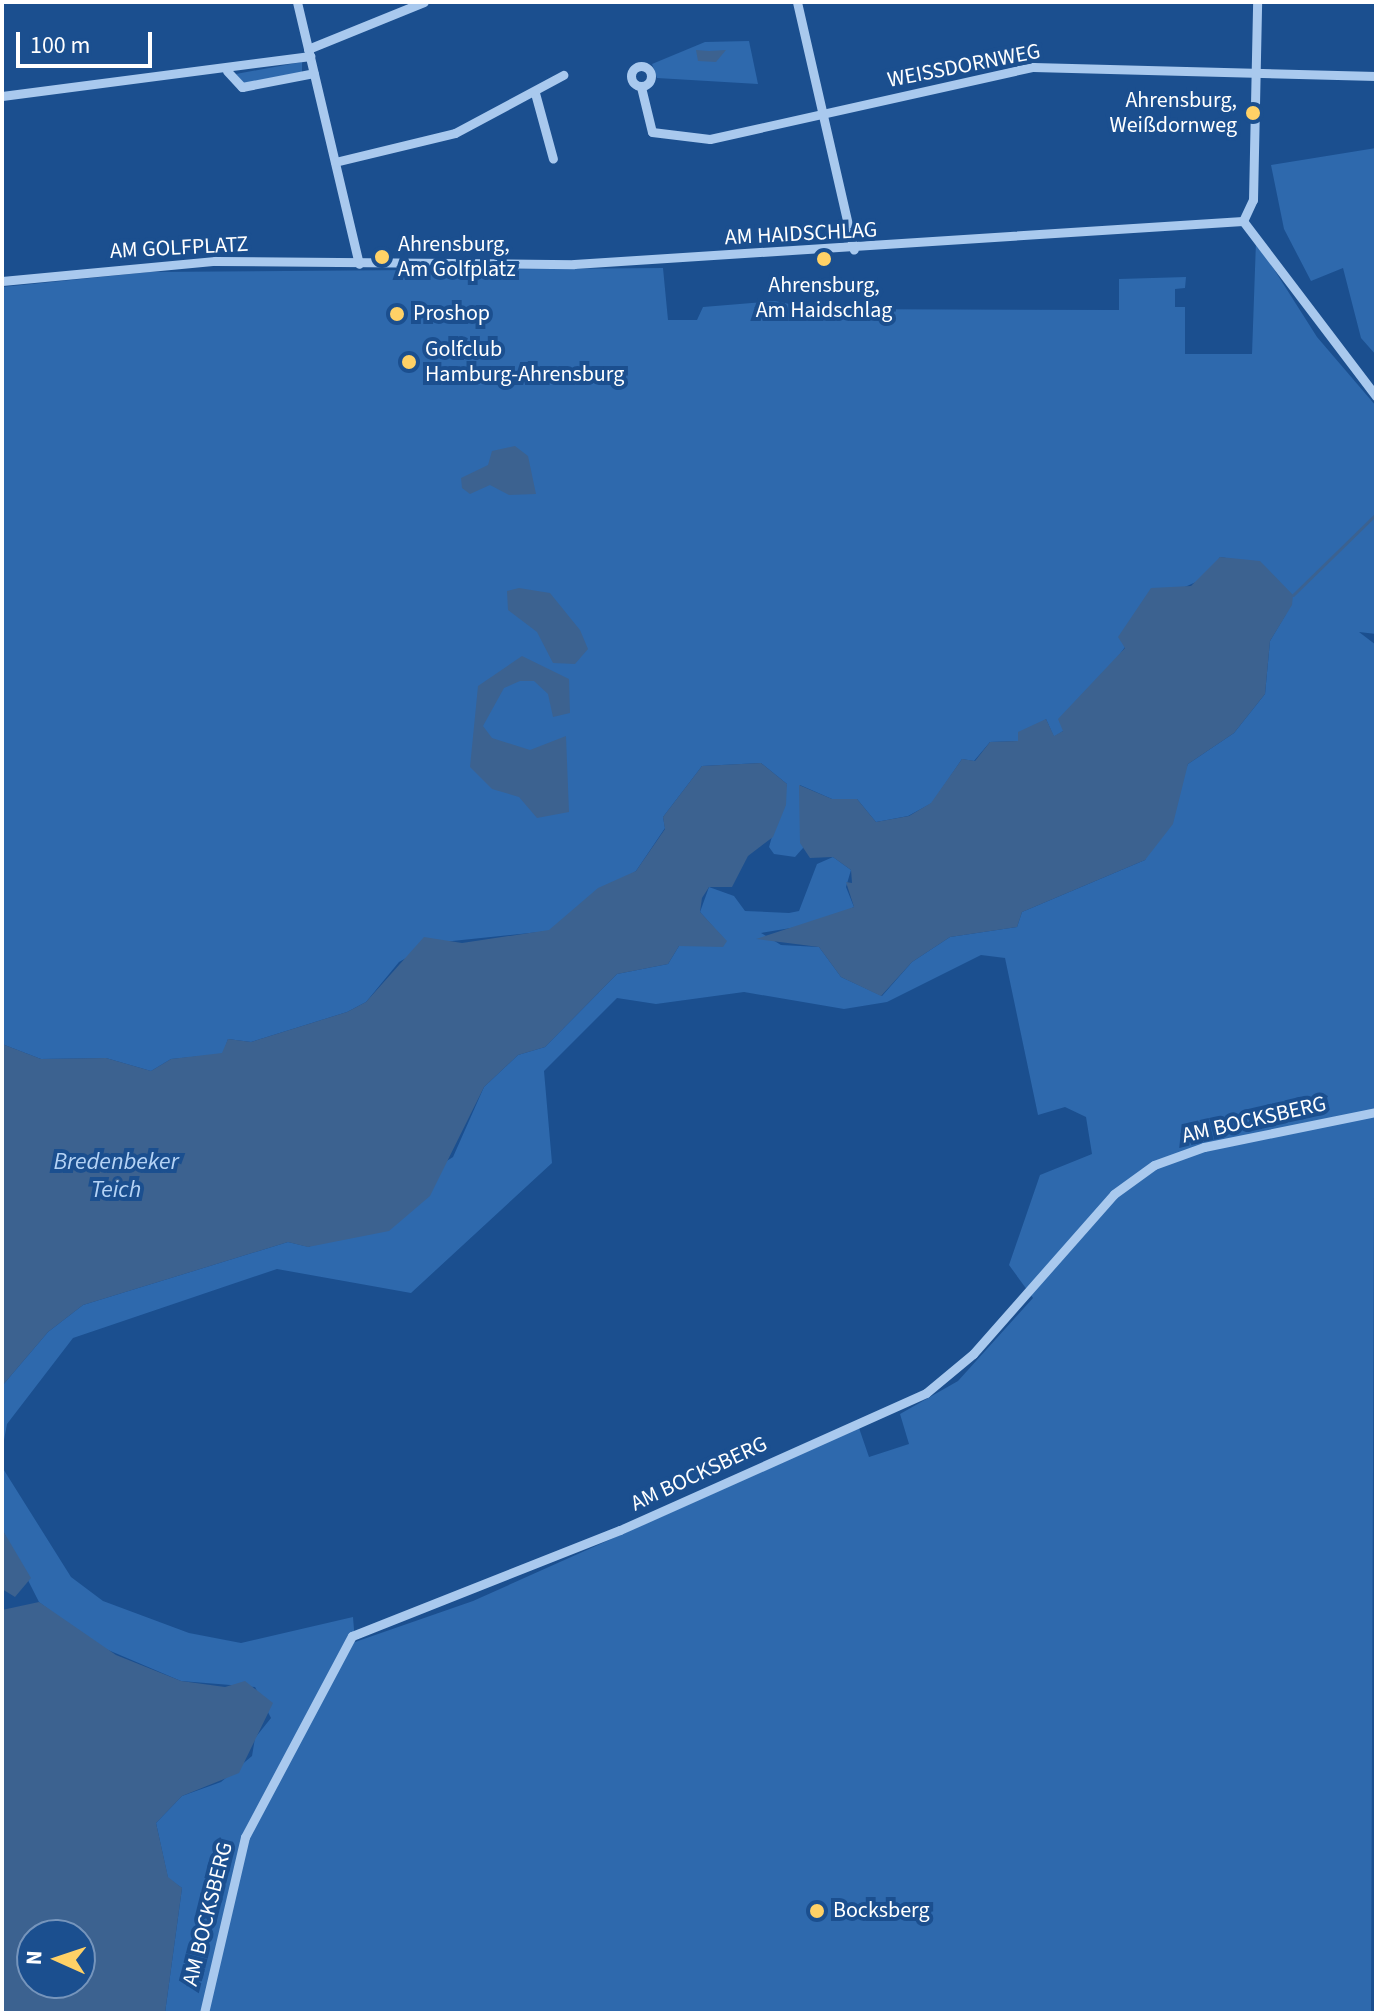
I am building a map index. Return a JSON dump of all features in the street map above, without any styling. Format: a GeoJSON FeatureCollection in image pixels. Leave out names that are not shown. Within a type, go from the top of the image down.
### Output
{"type":"FeatureCollection","features":[{"type":"Feature","properties":{"kind":"street"},"geometry":{"type":"LineString","coordinates":[[297,2],[359,264]]}},
{"type":"Feature","properties":{"kind":"street"},"geometry":{"type":"LineString","coordinates":[[2,96],[227,71],[309,53],[424,2]]}},
{"type":"Feature","properties":{"kind":"street"},"geometry":{"type":"LineString","coordinates":[[797,2],[854,250]]}},
{"type":"Feature","properties":{"kind":"street"},"geometry":{"type":"LineString","coordinates":[[1257,2],[1253,200],[1243,221],[1376,396]]}},
{"type":"Feature","properties":{"kind":"street","name":"WEISSDORNWEG"},"geometry":{"type":"LineString","coordinates":[[641,87],[649,128],[668,137],[733,136],[1033,67],[1376,76]]}},
{"type":"Feature","properties":{"kind":"street"},"geometry":{"type":"LineString","coordinates":[[227,71],[242,87],[314,73]]}},
{"type":"Feature","properties":{"kind":"street"},"geometry":{"type":"LineString","coordinates":[[335,162],[455,133],[535,93],[563,75]]}},
{"type":"Feature","properties":{"kind":"street"},"geometry":{"type":"LineString","coordinates":[[535,93],[553,159]]}},
{"type":"Feature","properties":{"kind":"street","name":"AM HAIDSCHLAG"},"geometry":{"type":"LineString","coordinates":[[359,264],[481,267],[854,250],[1243,221]]}},
{"type":"Feature","properties":{"kind":"street","name":"AM GOLFPLATZ"},"geometry":{"type":"LineString","coordinates":[[2,281],[147,264],[359,264]]}},
{"type":"Feature","properties":{"kind":"street","name":"AM BOCKSBERG"},"geometry":{"type":"LineString","coordinates":[[204,2013],[245,1837],[352,1636],[620,1530],[926,1393],[973,1354],[1114,1194],[1154,1165],[1204,1147],[1376,1112]]}},
{"type":"Feature","properties":{"kind":"shaded area"},"geometry":{"type":"Polygon","coordinates":[[[749,41],[758,84],[657,78],[652,64],[705,42],[749,41]]]}},
{"type":"Feature","properties":{"kind":"shaded area"},"geometry":{"type":"Polygon","coordinates":[[[302,62],[302,72],[241,84],[236,74],[302,62]]]}},
{"type":"Feature","properties":{"kind":"shaded area"},"geometry":{"type":"Polygon","coordinates":[[[1376,148],[1376,355],[1361,338],[1343,268],[1311,281],[1284,229],[1271,165],[1376,148]]]}},
{"type":"Feature","properties":{"kind":"shaded area"},"geometry":{"type":"Polygon","coordinates":[[[1256,241],[1317,337],[1376,406],[1376,634],[1359,632],[1376,645],[1371,2013],[165,2013],[182,1888],[168,1878],[156,1823],[182,1796],[221,1782],[252,1756],[255,1738],[271,1718],[255,1687],[181,1681],[94,1644],[39,1602],[2,1529],[2,1467],[71,1577],[103,1601],[189,1633],[241,1643],[353,1617],[355,1642],[473,1601],[859,1428],[869,1457],[909,1444],[900,1414],[958,1381],[1033,1298],[1009,1265],[1040,1175],[1092,1154],[1086,1117],[1065,1107],[1038,1115],[1005,958],[981,955],[887,1002],[844,1009],[744,992],[656,1004],[617,998],[544,1071],[552,1163],[411,1293],[277,1269],[73,1338],[7,1424],[2,1451],[2,1386],[48,1332],[83,1305],[288,1242],[309,1247],[453,1157],[484,1087],[518,1055],[545,1047],[617,974],[668,964],[679,946],[726,941],[700,912],[709,887],[734,896],[745,911],[799,911],[817,864],[833,857],[851,870],[846,887],[854,907],[815,924],[761,933],[781,945],[819,947],[841,977],[882,996],[912,962],[950,937],[1017,927],[1022,912],[1145,860],[1188,764],[1234,733],[1265,694],[1270,641],[1286,614],[1239,560],[1220,557],[1207,577],[1145,605],[1125,647],[1063,731],[1054,737],[1046,719],[1018,741],[990,742],[974,761],[962,759],[932,803],[908,816],[876,822],[857,799],[832,799],[800,785],[803,848],[795,857],[774,854],[769,847],[787,784],[761,763],[702,766],[663,817],[665,828],[636,871],[549,931],[433,943],[399,962],[366,1002],[347,1012],[251,1042],[228,1039],[223,1054],[171,1059],[151,1071],[106,1058],[41,1059],[2,1044],[2,287],[150,272],[663,268],[668,320],[697,320],[703,307],[775,301],[813,309],[1119,310],[1119,279],[1186,277],[1185,288],[1175,289],[1175,307],[1185,307],[1185,354],[1252,354],[1256,241]]]}},
{"type":"Feature","properties":{"kind":"water"},"geometry":{"type":"Polygon","coordinates":[[[696,50],[726,50],[716,62],[698,61],[696,50]]]}},
{"type":"Feature","properties":{"kind":"water"},"geometry":{"type":"Polygon","coordinates":[[[515,446],[528,456],[536,494],[509,495],[490,485],[470,494],[462,488],[461,478],[488,465],[492,451],[515,446]]]}},
{"type":"Feature","properties":{"kind":"water"},"geometry":{"type":"Polygon","coordinates":[[[1220,557],[1260,561],[1293,595],[1292,605],[1270,641],[1265,694],[1234,733],[1188,764],[1173,824],[1145,860],[1022,912],[1017,927],[950,937],[912,962],[881,996],[841,977],[819,947],[756,939],[854,907],[846,882],[852,883],[851,870],[833,857],[810,858],[800,843],[799,785],[832,799],[857,799],[876,822],[909,816],[931,803],[962,759],[975,761],[990,742],[1018,741],[1018,732],[1046,719],[1054,736],[1063,731],[1058,719],[1125,648],[1118,637],[1151,588],[1191,586],[1220,557]]]}},
{"type":"Feature","properties":{"kind":"water"},"geometry":{"type":"Polygon","coordinates":[[[519,588],[550,593],[580,630],[588,649],[575,664],[553,663],[537,632],[508,610],[507,591],[519,588]]]}},
{"type":"Feature","properties":{"kind":"water"},"geometry":{"type":"Polygon","coordinates":[[[522,656],[569,679],[570,713],[553,717],[548,694],[534,681],[520,681],[504,688],[483,726],[492,738],[530,750],[566,736],[569,812],[537,818],[519,797],[492,789],[470,767],[478,686],[522,656]]]}},
{"type":"Feature","properties":{"kind":"water","name":"Bredenbeker Teich"},"geometry":{"type":"Polygon","coordinates":[[[761,763],[787,784],[786,805],[773,837],[748,856],[732,887],[709,887],[702,898],[700,912],[727,941],[723,947],[679,946],[668,964],[617,974],[545,1047],[518,1055],[484,1087],[430,1196],[389,1231],[308,1247],[288,1242],[83,1305],[48,1332],[2,1386],[2,1044],[41,1059],[106,1058],[151,1071],[171,1059],[222,1053],[228,1039],[251,1042],[347,1012],[366,1002],[424,937],[462,943],[549,930],[598,888],[636,871],[665,829],[663,817],[702,766],[761,763]]]}},
{"type":"Feature","properties":{"kind":"water"},"geometry":{"type":"Polygon","coordinates":[[[2,1529],[31,1578],[15,1597],[2,1589],[2,1529]]]}},
{"type":"Feature","properties":{"kind":"water"},"geometry":{"type":"Polygon","coordinates":[[[39,1602],[116,1655],[181,1681],[225,1687],[245,1681],[273,1703],[239,1773],[182,1796],[156,1823],[168,1877],[182,1888],[165,2013],[2,2013],[2,1610],[39,1602]]]}},
{"type":"Feature","properties":{"kind":"waterway"},"geometry":{"type":"LineString","coordinates":[[1293,595],[1376,514]]}},
{"type":"Feature","properties":{"kind":"place","name":"Ahrensburg, Weißdornweg"},"geometry":{"type":"Point","coordinates":[1253,113]}},
{"type":"Feature","properties":{"kind":"place","name":"Ahrensburg, Am Golfplatz"},"geometry":{"type":"Point","coordinates":[382,257]}},
{"type":"Feature","properties":{"kind":"place","name":"Ahrensburg, Am Haidschlag"},"geometry":{"type":"Point","coordinates":[824,259]}},
{"type":"Feature","properties":{"kind":"place","name":"Proshop"},"geometry":{"type":"Point","coordinates":[397,314]}},
{"type":"Feature","properties":{"kind":"place","name":"Golfclub Hamburg-Ahrensburg"},"geometry":{"type":"Point","coordinates":[409,362]}},
{"type":"Feature","properties":{"kind":"place","name":"Bocksberg"},"geometry":{"type":"Point","coordinates":[817,1911]}}]}
